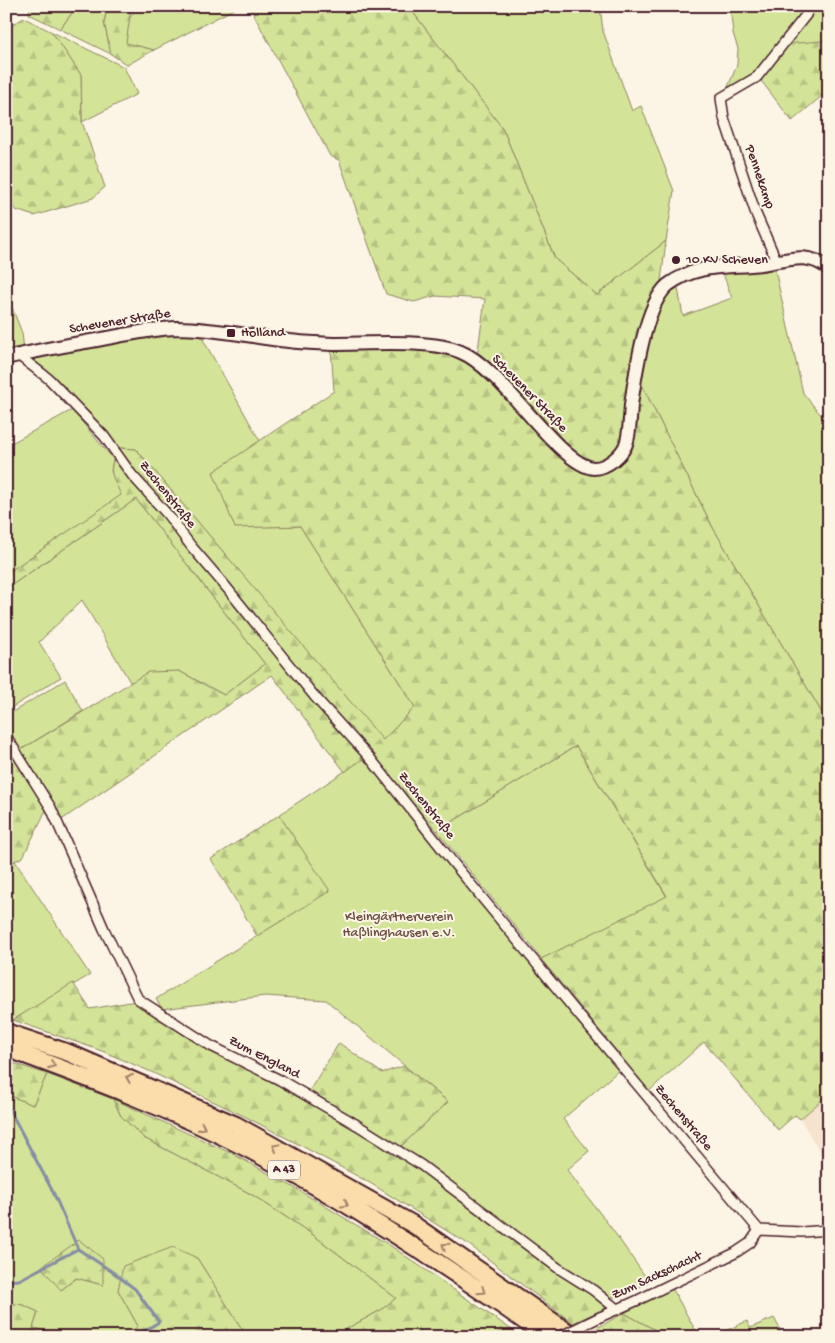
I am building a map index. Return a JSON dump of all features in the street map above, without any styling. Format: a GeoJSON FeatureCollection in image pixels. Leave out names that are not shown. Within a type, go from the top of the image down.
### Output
{"type":"FeatureCollection","features":[{"type":"Feature","properties":{"kind":"highway","name":"A 43"},"geometry":{"type":"LineString","coordinates":[[6,1032],[69,1053],[236,1125],[414,1225],[575,1337]]}},
{"type":"Feature","properties":{"kind":"highway","name":"A 43"},"geometry":{"type":"LineString","coordinates":[[6,1048],[150,1103],[246,1148],[368,1217],[486,1294],[547,1337]]}},
{"type":"Feature","properties":{"kind":"main road","name":"Schevener Straße"},"geometry":{"type":"LineString","coordinates":[[12,356],[140,332],[176,328],[289,341],[435,345],[462,352],[488,370],[562,449],[580,465],[592,468],[608,464],[627,442],[632,402],[646,326],[662,292],[675,281],[698,269],[777,262],[796,258],[812,258],[829,269]]}},
{"type":"Feature","properties":{"kind":"street","name":"Pennekamp"},"geometry":{"type":"LineString","coordinates":[[777,262],[756,214],[724,118],[721,98],[757,77],[806,15],[810,6]]}},
{"type":"Feature","properties":{"kind":"street","name":"Zechenstraße"},"geometry":{"type":"LineString","coordinates":[[12,356],[49,379],[104,436],[132,475],[167,514],[315,697],[365,752],[455,865],[759,1230]]}},
{"type":"Feature","properties":{"kind":"street","name":"Zum England"},"geometry":{"type":"LineString","coordinates":[[6,736],[51,808],[104,930],[138,999],[211,1046],[280,1080],[421,1165],[558,1268],[593,1290],[618,1310]]}},
{"type":"Feature","properties":{"kind":"street"},"geometry":{"type":"LineString","coordinates":[[759,1230],[802,1232],[829,1230]]}},
{"type":"Feature","properties":{"kind":"street","name":"Zum Sackschacht"},"geometry":{"type":"LineString","coordinates":[[559,1337],[735,1254],[750,1243],[759,1230]]}},
{"type":"Feature","properties":{"kind":"shaded area"},"geometry":{"type":"Polygon","coordinates":[[[829,1094],[829,1166],[800,1119],[829,1094]]]}},
{"type":"Feature","properties":{"kind":"green space"},"geometry":{"type":"Polygon","coordinates":[[[30,6],[83,6],[72,13],[60,29],[29,14],[30,6]]]}},
{"type":"Feature","properties":{"kind":"green space"},"geometry":{"type":"Polygon","coordinates":[[[83,6],[108,6],[104,22],[111,54],[60,29],[72,13],[83,6]]]}},
{"type":"Feature","properties":{"kind":"green space"},"geometry":{"type":"Polygon","coordinates":[[[108,6],[134,6],[131,10],[126,43],[154,50],[127,65],[111,54],[104,22],[108,6]]]}},
{"type":"Feature","properties":{"kind":"green space"},"geometry":{"type":"Polygon","coordinates":[[[138,6],[231,6],[234,9],[154,50],[126,44],[125,42],[129,19],[138,6]]]}},
{"type":"Feature","properties":{"kind":"green space"},"geometry":{"type":"Polygon","coordinates":[[[249,6],[408,6],[503,129],[555,259],[597,295],[666,241],[660,289],[625,441],[607,461],[581,463],[477,357],[485,299],[435,296],[414,302],[386,294],[339,160],[330,156],[249,6]]]}},
{"type":"Feature","properties":{"kind":"green space"},"geometry":{"type":"Polygon","coordinates":[[[408,6],[600,6],[603,31],[632,111],[641,106],[674,191],[666,241],[597,295],[555,259],[503,129],[408,6]]]}},
{"type":"Feature","properties":{"kind":"green space"},"geometry":{"type":"Polygon","coordinates":[[[730,6],[829,6],[829,38],[755,75],[725,94],[737,65],[738,49],[733,33],[730,6]]]}},
{"type":"Feature","properties":{"kind":"green space"},"geometry":{"type":"Polygon","coordinates":[[[24,18],[52,32],[81,75],[82,122],[105,187],[93,198],[34,216],[16,210],[6,197],[6,28],[24,18]]]}},
{"type":"Feature","properties":{"kind":"green space"},"geometry":{"type":"Polygon","coordinates":[[[52,32],[124,67],[137,94],[82,122],[81,75],[52,32]]]}},
{"type":"Feature","properties":{"kind":"green space"},"geometry":{"type":"Polygon","coordinates":[[[829,38],[829,90],[792,121],[759,78],[785,44],[822,41],[829,38]]]}},
{"type":"Feature","properties":{"kind":"green space"},"geometry":{"type":"Polygon","coordinates":[[[775,270],[803,393],[829,425],[829,728],[712,526],[640,381],[650,327],[665,294],[677,283],[683,316],[732,298],[722,271],[775,270]]]}},
{"type":"Feature","properties":{"kind":"green space"},"geometry":{"type":"Polygon","coordinates":[[[6,292],[22,333],[24,350],[6,353],[6,292]]]}},
{"type":"Feature","properties":{"kind":"green space"},"geometry":{"type":"Polygon","coordinates":[[[173,333],[200,334],[260,441],[214,472],[235,527],[300,526],[415,707],[383,741],[136,449],[119,448],[78,403],[30,359],[130,338],[173,333]]]}},
{"type":"Feature","properties":{"kind":"green space"},"geometry":{"type":"Polygon","coordinates":[[[399,347],[462,355],[486,373],[578,467],[619,458],[640,381],[712,526],[822,713],[829,728],[829,1094],[800,1119],[795,1115],[778,1130],[704,1042],[649,1091],[541,959],[667,896],[576,746],[437,831],[370,753],[345,772],[272,675],[60,821],[19,751],[148,672],[179,671],[224,695],[265,664],[136,499],[6,589],[6,574],[121,495],[112,472],[113,462],[119,448],[136,449],[383,740],[415,707],[300,526],[235,528],[213,472],[334,391],[331,348],[399,347]]]}},
{"type":"Feature","properties":{"kind":"green space"},"geometry":{"type":"Polygon","coordinates":[[[72,410],[113,459],[111,471],[122,495],[6,574],[6,446],[72,410]]]}},
{"type":"Feature","properties":{"kind":"green space"},"geometry":{"type":"Polygon","coordinates":[[[136,499],[265,664],[224,695],[179,671],[130,682],[82,600],[39,642],[61,677],[6,711],[6,589],[136,499]]]}},
{"type":"Feature","properties":{"kind":"green space"},"geometry":{"type":"Polygon","coordinates":[[[65,680],[83,711],[19,751],[6,732],[6,716],[65,680]]]}},
{"type":"Feature","properties":{"kind":"green space"},"geometry":{"type":"Polygon","coordinates":[[[6,742],[47,808],[23,857],[6,865],[6,742]]]}},
{"type":"Feature","properties":{"kind":"green space"},"geometry":{"type":"Polygon","coordinates":[[[576,746],[667,897],[542,959],[437,831],[576,746]]]}},
{"type":"Feature","properties":{"kind":"green space","name":"Kleingärtnerverein Haßlinghausen e.V."},"geometry":{"type":"Polygon","coordinates":[[[366,757],[619,1070],[563,1119],[589,1151],[567,1170],[649,1282],[620,1297],[610,1297],[561,1265],[399,1148],[448,1102],[326,1000],[265,996],[162,1009],[156,999],[329,891],[279,815],[366,757]]]}},
{"type":"Feature","properties":{"kind":"green space"},"geometry":{"type":"Polygon","coordinates":[[[279,815],[330,891],[257,936],[211,859],[279,815]]]}},
{"type":"Feature","properties":{"kind":"green space"},"geometry":{"type":"Polygon","coordinates":[[[15,861],[90,975],[13,1020],[6,1018],[6,865],[15,861]]]}},
{"type":"Feature","properties":{"kind":"green space"},"geometry":{"type":"Polygon","coordinates":[[[73,983],[90,1009],[136,1001],[160,1020],[306,1096],[339,1043],[382,1073],[404,1066],[448,1102],[399,1148],[608,1307],[573,1323],[468,1244],[370,1183],[298,1144],[149,1071],[102,1051],[13,1020],[73,983]]]}},
{"type":"Feature","properties":{"kind":"green space"},"geometry":{"type":"Polygon","coordinates":[[[6,1061],[47,1074],[33,1105],[6,1094],[6,1061]]]}},
{"type":"Feature","properties":{"kind":"green space"},"geometry":{"type":"Polygon","coordinates":[[[47,1074],[113,1099],[121,1116],[144,1138],[251,1194],[312,1234],[396,1298],[381,1310],[332,1337],[247,1337],[197,1258],[118,1290],[138,1326],[126,1337],[65,1337],[64,1334],[33,1328],[38,1312],[23,1305],[6,1303],[6,1094],[33,1105],[47,1074]],[[79,1240],[61,1290],[77,1278],[103,1285],[79,1240]]]}},
{"type":"Feature","properties":{"kind":"green space"},"geometry":{"type":"Polygon","coordinates":[[[113,1099],[235,1155],[295,1188],[391,1246],[522,1337],[332,1337],[381,1310],[396,1298],[312,1234],[251,1194],[144,1138],[121,1116],[113,1099]]]}},
{"type":"Feature","properties":{"kind":"green space"},"geometry":{"type":"Polygon","coordinates":[[[79,1240],[103,1259],[103,1285],[76,1278],[61,1290],[41,1267],[79,1240]]]}},
{"type":"Feature","properties":{"kind":"green space"},"geometry":{"type":"Polygon","coordinates":[[[173,1247],[197,1258],[247,1337],[126,1337],[138,1326],[118,1290],[123,1266],[173,1247]]]}},
{"type":"Feature","properties":{"kind":"green space"},"geometry":{"type":"Polygon","coordinates":[[[672,1288],[699,1337],[668,1337],[624,1313],[672,1288]]]}},
{"type":"Feature","properties":{"kind":"green space"},"geometry":{"type":"Polygon","coordinates":[[[6,1303],[23,1305],[38,1312],[33,1328],[64,1334],[65,1337],[6,1337],[6,1303]]]}},
{"type":"Feature","properties":{"kind":"green space"},"geometry":{"type":"Polygon","coordinates":[[[624,1313],[668,1337],[593,1337],[588,1333],[624,1313]]]}},
{"type":"Feature","properties":{"kind":"green space"},"geometry":{"type":"Polygon","coordinates":[[[774,1318],[781,1331],[774,1337],[712,1337],[747,1321],[750,1328],[774,1318]]]}},
{"type":"Feature","properties":{"kind":"waterway"},"geometry":{"type":"LineString","coordinates":[[6,1103],[54,1194],[78,1249]]}},
{"type":"Feature","properties":{"kind":"waterway"},"geometry":{"type":"LineString","coordinates":[[6,1281],[19,1280],[78,1249],[135,1289],[159,1322],[134,1337]]}},
{"type":"Feature","properties":{"kind":"place","name":"10 KV Scheven"},"geometry":{"type":"Point","coordinates":[676,260]}},
{"type":"Feature","properties":{"kind":"place","name":"Holland"},"geometry":{"type":"Point","coordinates":[231,333]}}]}
